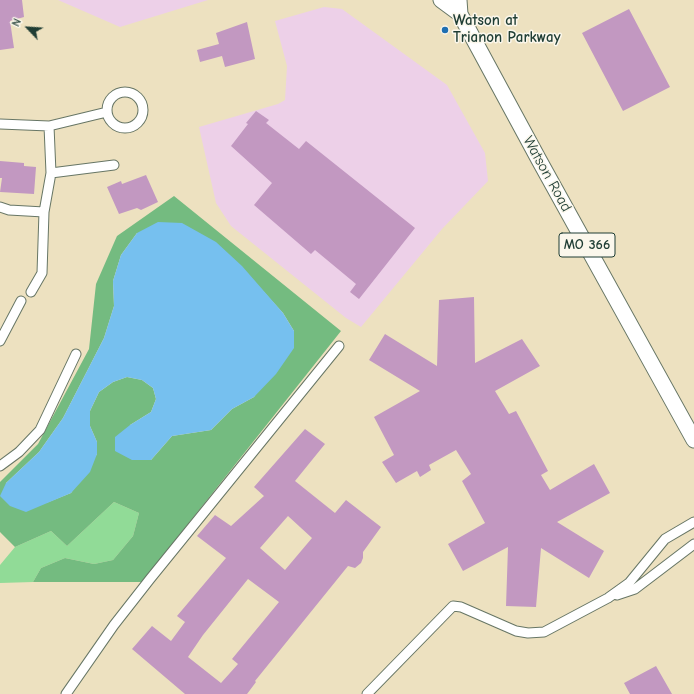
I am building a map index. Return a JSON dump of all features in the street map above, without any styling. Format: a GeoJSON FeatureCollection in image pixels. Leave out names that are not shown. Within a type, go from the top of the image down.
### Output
{"type":"FeatureCollection","features":[{"type":"Feature","properties":{"kind":"main road","name":"Watson Road"},"geometry":{"type":"LineString","coordinates":[[441,0],[459,7],[533,148],[694,440]]}},
{"type":"Feature","properties":{"kind":"street"},"geometry":{"type":"LineString","coordinates":[[124,92],[136,95],[140,99],[144,110],[140,121],[129,128],[117,126],[112,123],[107,112],[110,100],[114,96],[124,92]]}},
{"type":"Feature","properties":{"kind":"street"},"geometry":{"type":"LineString","coordinates":[[0,124],[49,126],[107,112]]}},
{"type":"Feature","properties":{"kind":"street"},"geometry":{"type":"LineString","coordinates":[[31,292],[42,273],[44,212],[51,173],[49,126]]}},
{"type":"Feature","properties":{"kind":"street"},"geometry":{"type":"LineString","coordinates":[[51,173],[114,165]]}},
{"type":"Feature","properties":{"kind":"street"},"geometry":{"type":"LineString","coordinates":[[0,207],[9,210],[44,212]]}},
{"type":"Feature","properties":{"kind":"street"},"geometry":{"type":"LineString","coordinates":[[0,341],[21,301]]}},
{"type":"Feature","properties":{"kind":"street"},"geometry":{"type":"LineString","coordinates":[[66,694],[114,625],[150,579],[339,346]]}},
{"type":"Feature","properties":{"kind":"street"},"geometry":{"type":"LineString","coordinates":[[0,466],[19,452],[40,430],[76,354]]}},
{"type":"Feature","properties":{"kind":"street"},"geometry":{"type":"LineString","coordinates":[[367,694],[453,606],[461,607],[516,631],[528,633],[544,632],[608,598],[629,583],[665,539],[694,522]]}},
{"type":"Feature","properties":{"kind":"street"},"geometry":{"type":"LineString","coordinates":[[608,598],[635,589],[657,573],[680,553],[694,544]]}},
{"type":"Feature","properties":{"kind":"shaded area"},"geometry":{"type":"Polygon","coordinates":[[[58,0],[208,0],[120,27],[58,0]]]}},
{"type":"Feature","properties":{"kind":"shaded area"},"geometry":{"type":"Polygon","coordinates":[[[324,7],[342,9],[447,85],[485,153],[488,181],[442,229],[361,327],[346,318],[231,226],[216,203],[199,127],[278,104],[285,100],[287,66],[275,21],[324,7]]]}},
{"type":"Feature","properties":{"kind":"green space"},"geometry":{"type":"Polygon","coordinates":[[[174,196],[341,331],[142,582],[33,582],[41,568],[65,558],[94,564],[113,560],[133,536],[139,513],[114,502],[67,546],[51,531],[15,547],[0,532],[0,482],[38,444],[89,349],[96,284],[117,236],[174,196]],[[137,233],[121,255],[113,281],[114,306],[104,338],[63,418],[39,452],[6,483],[46,503],[71,493],[97,454],[97,442],[90,426],[90,411],[99,392],[113,382],[127,377],[142,380],[153,388],[156,399],[151,412],[130,425],[151,460],[172,436],[211,430],[232,409],[254,397],[294,331],[283,313],[263,291],[137,233]]]}},
{"type":"Feature","properties":{"kind":"green space"},"geometry":{"type":"Polygon","coordinates":[[[114,502],[139,513],[133,536],[113,560],[94,564],[65,558],[41,568],[33,582],[0,583],[0,565],[15,547],[51,531],[67,546],[114,502]]]}},
{"type":"Feature","properties":{"kind":"water"},"geometry":{"type":"Polygon","coordinates":[[[158,222],[182,223],[216,242],[242,266],[283,313],[294,331],[294,348],[276,374],[254,397],[232,409],[211,430],[172,436],[151,460],[132,460],[115,451],[115,437],[130,425],[151,412],[156,399],[153,388],[142,380],[127,377],[113,382],[99,392],[90,411],[90,426],[97,442],[97,454],[90,472],[71,493],[26,512],[10,506],[0,496],[6,483],[39,452],[63,418],[104,338],[114,306],[113,281],[121,255],[137,233],[158,222]]]}},
{"type":"Feature","properties":{"kind":"building"},"geometry":{"type":"Polygon","coordinates":[[[0,0],[22,0],[24,17],[10,21],[14,48],[0,50],[0,0]]]}},
{"type":"Feature","properties":{"kind":"building"},"geometry":{"type":"Polygon","coordinates":[[[629,9],[670,87],[623,111],[582,33],[629,9]]]}},
{"type":"Feature","properties":{"kind":"building"},"geometry":{"type":"Polygon","coordinates":[[[247,22],[255,59],[225,67],[222,56],[200,62],[197,50],[219,44],[216,33],[247,22]]]}},
{"type":"Feature","properties":{"kind":"building"},"geometry":{"type":"Polygon","coordinates":[[[256,111],[269,120],[266,123],[299,149],[306,141],[415,228],[359,299],[350,292],[356,284],[315,250],[311,254],[254,205],[272,183],[231,146],[256,111]]]}},
{"type":"Feature","properties":{"kind":"building"},"geometry":{"type":"Polygon","coordinates":[[[0,161],[24,163],[24,166],[36,167],[34,194],[0,192],[2,178],[0,178],[0,161]]]}},
{"type":"Feature","properties":{"kind":"building"},"geometry":{"type":"Polygon","coordinates":[[[146,175],[158,202],[141,210],[137,208],[119,214],[107,187],[121,181],[122,184],[146,175]]]}},
{"type":"Feature","properties":{"kind":"building"},"geometry":{"type":"Polygon","coordinates":[[[474,297],[475,363],[522,339],[540,366],[495,391],[509,414],[516,411],[548,471],[541,475],[550,490],[594,464],[610,493],[557,522],[604,551],[589,578],[541,548],[536,607],[506,606],[508,547],[463,571],[448,544],[485,523],[462,481],[471,474],[456,450],[429,465],[431,470],[420,477],[417,471],[396,483],[382,462],[394,455],[374,417],[420,391],[369,360],[385,334],[437,366],[439,300],[474,297]]]}},
{"type":"Feature","properties":{"kind":"building"},"geometry":{"type":"Polygon","coordinates":[[[305,429],[325,444],[295,481],[335,513],[346,500],[381,527],[363,552],[361,563],[355,568],[348,566],[255,681],[256,682],[247,694],[185,694],[132,649],[152,626],[171,641],[185,622],[177,616],[226,558],[197,536],[215,515],[231,526],[264,496],[254,487],[305,429]],[[288,516],[260,548],[285,570],[312,538],[288,516]],[[248,579],[203,635],[188,657],[221,683],[238,664],[232,659],[279,602],[248,579]]]}},
{"type":"Feature","properties":{"kind":"building"},"geometry":{"type":"Polygon","coordinates":[[[656,666],[672,694],[630,694],[624,683],[656,666]]]}},
{"type":"Feature","properties":{"kind":"place","name":"Watson at Trianon Parkway"},"geometry":{"type":"Point","coordinates":[445,30]}}]}
